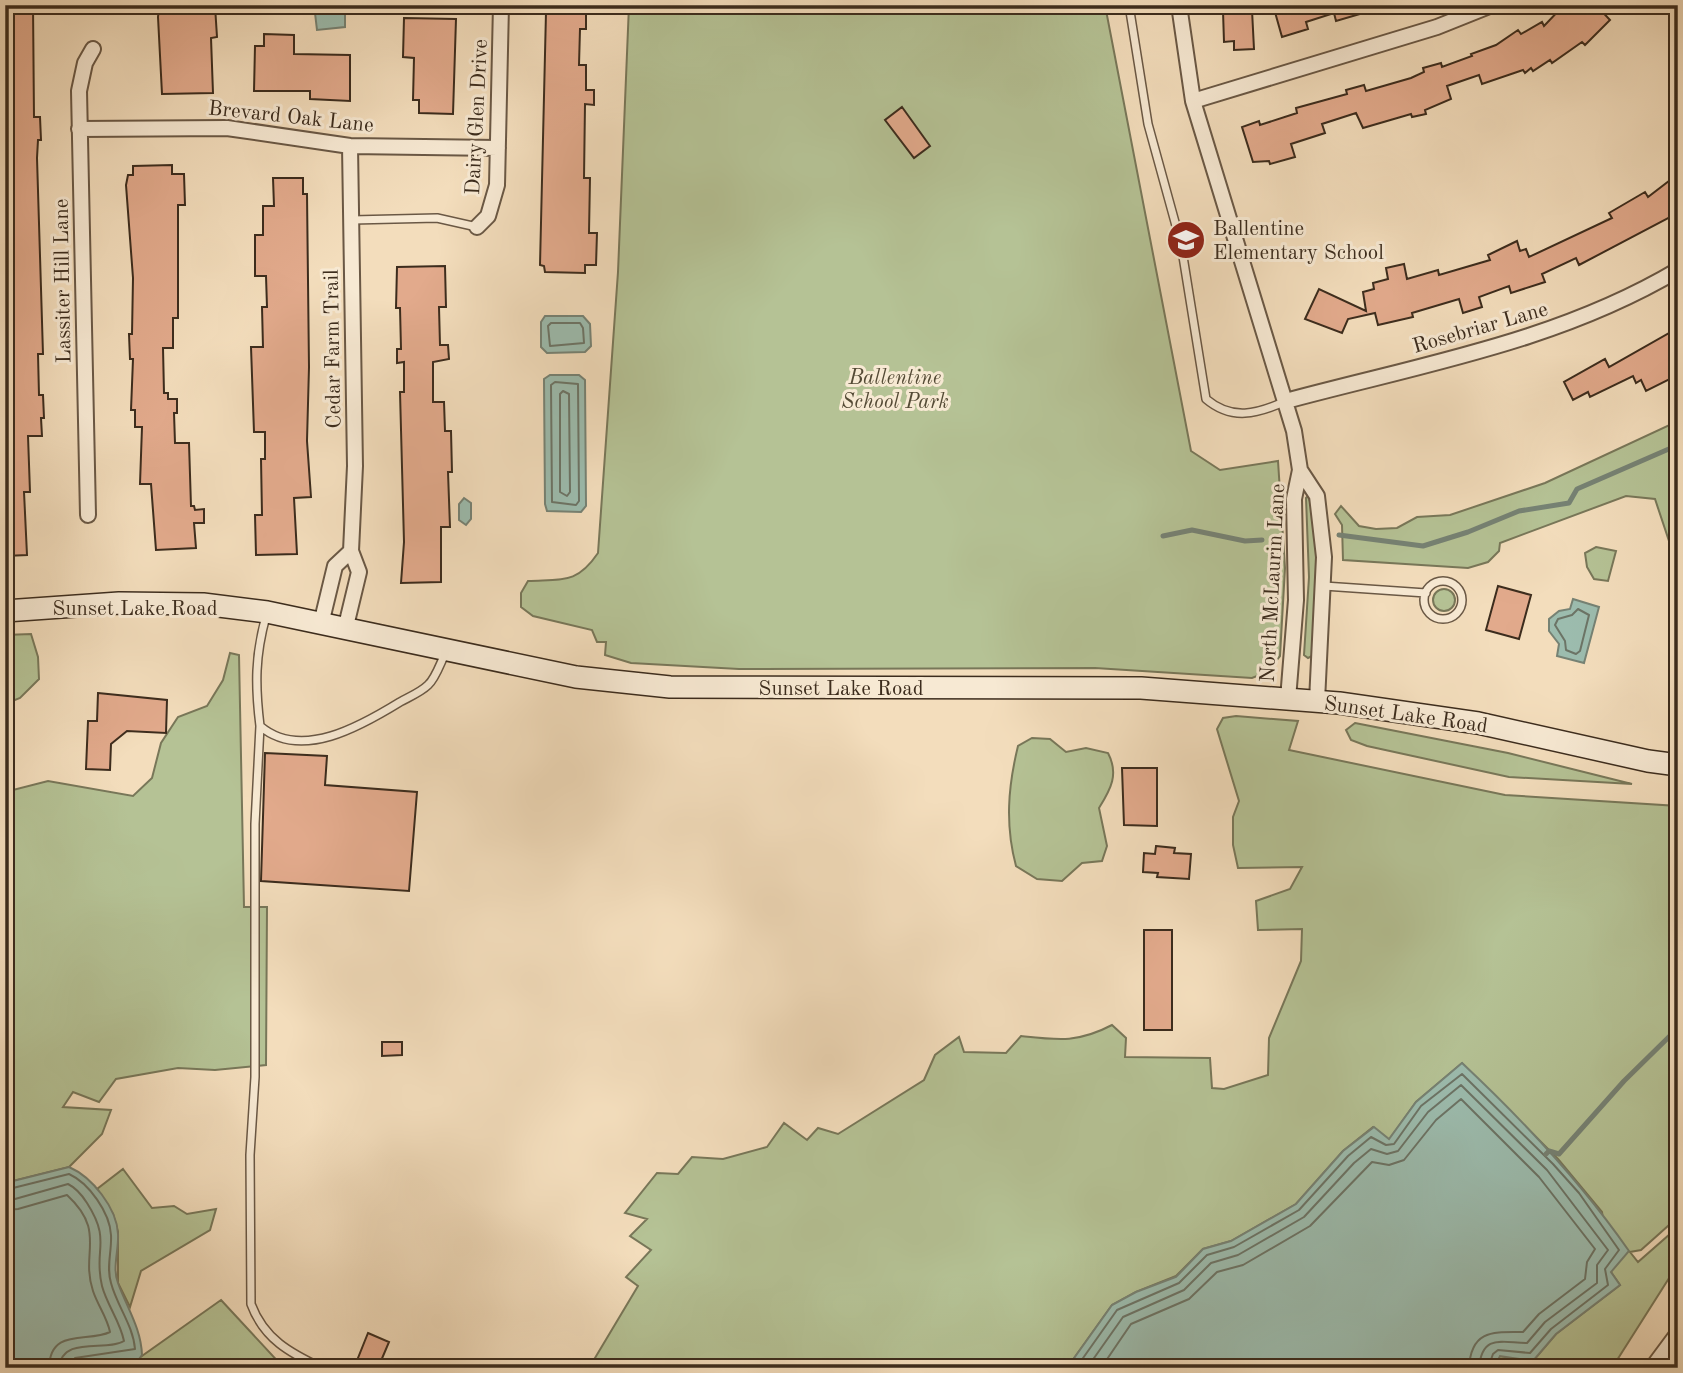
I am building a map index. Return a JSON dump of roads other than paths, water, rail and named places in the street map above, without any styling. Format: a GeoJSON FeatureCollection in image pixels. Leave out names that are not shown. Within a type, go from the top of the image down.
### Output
{"type":"FeatureCollection","features":[{"type":"Feature","properties":{"kind":"main road","name":"Sunset Lake Road"},"geometry":{"type":"LineString","coordinates":[[5,611],[119,603],[203,604],[267,612],[345,631],[576,677],[670,687],[1142,688],[1317,701],[1478,723],[1636,759],[1678,765]]}},
{"type":"Feature","properties":{"kind":"street","name":"Dairy Glen Drive"},"geometry":{"type":"LineString","coordinates":[[477,227],[488,216],[494,200],[498,148],[501,5]]}},
{"type":"Feature","properties":{"kind":"street","name":"North McLaurin Lane"},"geometry":{"type":"LineString","coordinates":[[1179,5],[1193,101],[1286,401],[1300,470],[1317,496],[1324,586],[1317,701]]}},
{"type":"Feature","properties":{"kind":"street"},"geometry":{"type":"LineString","coordinates":[[1193,101],[1437,27],[1492,5]]}},
{"type":"Feature","properties":{"kind":"street","name":"Lassiter Hill Lane"},"geometry":{"type":"LineString","coordinates":[[88,515],[79,129],[81,77],[93,49]]}},
{"type":"Feature","properties":{"kind":"street","name":"Brevard Oak Lane"},"geometry":{"type":"LineString","coordinates":[[79,129],[227,128],[350,146],[498,148]]}},
{"type":"Feature","properties":{"kind":"street","name":"Cedar Farm Trail"},"geometry":{"type":"LineString","coordinates":[[345,631],[359,572],[351,551],[355,499],[350,146]]}},
{"type":"Feature","properties":{"kind":"street","name":"Rosebriar Lane"},"geometry":{"type":"LineString","coordinates":[[1286,401],[1505,345],[1616,302],[1678,270]]}},
{"type":"Feature","properties":{"kind":"street","name":"North McLaurin Lane"},"geometry":{"type":"LineString","coordinates":[[1288,699],[1296,600],[1294,499],[1300,470]]}},
{"type":"Feature","properties":{"kind":"street"},"geometry":{"type":"LineString","coordinates":[[321,624],[335,566],[351,551]]}},
{"type":"Feature","properties":{"kind":"street"},"geometry":{"type":"LineString","coordinates":[[1652,1368],[1678,1333]]}},
{"type":"Feature","properties":{"kind":"lane"},"geometry":{"type":"LineString","coordinates":[[1129,5],[1148,124],[1181,244],[1206,399],[1228,414],[1261,412],[1286,401]]}},
{"type":"Feature","properties":{"kind":"lane"},"geometry":{"type":"LineString","coordinates":[[352,220],[437,218],[477,227]]}},
{"type":"Feature","properties":{"kind":"lane"},"geometry":{"type":"LineString","coordinates":[[1324,586],[1426,593],[1439,582],[1452,583],[1461,594],[1461,607],[1447,619],[1434,617],[1426,608],[1426,593]]}},
{"type":"Feature","properties":{"kind":"lane"},"geometry":{"type":"LineString","coordinates":[[267,612],[256,660],[260,726],[256,824],[255,1064],[250,1155],[251,1304],[258,1323],[285,1351],[322,1368]]}},
{"type":"Feature","properties":{"kind":"lane"},"geometry":{"type":"LineString","coordinates":[[260,726],[274,737],[298,741],[334,736],[378,716],[429,684],[446,650]]}},
{"type":"Feature","properties":{"kind":"water"},"geometry":{"type":"Polygon","coordinates":[[[315,13],[345,13],[345,27],[317,30],[315,13]]]}},
{"type":"Feature","properties":{"kind":"water"},"geometry":{"type":"Polygon","coordinates":[[[545,316],[583,316],[590,324],[591,346],[585,352],[547,353],[541,347],[541,322],[545,316]]]}},
{"type":"Feature","properties":{"kind":"water"},"geometry":{"type":"Polygon","coordinates":[[[550,375],[579,375],[585,380],[586,506],[581,512],[547,511],[545,504],[544,379],[550,375]]]}},
{"type":"Feature","properties":{"kind":"water"},"geometry":{"type":"Polygon","coordinates":[[[464,498],[471,503],[471,519],[466,525],[459,520],[459,504],[464,498]]]}},
{"type":"Feature","properties":{"kind":"water"},"geometry":{"type":"Polygon","coordinates":[[[1573,599],[1599,607],[1584,663],[1557,656],[1559,644],[1549,631],[1549,619],[1559,611],[1570,609],[1573,599]]]}},
{"type":"Feature","properties":{"kind":"water"},"geometry":{"type":"Polygon","coordinates":[[[1462,1063],[1551,1153],[1611,1225],[1629,1251],[1611,1272],[1620,1285],[1556,1334],[1533,1361],[1500,1356],[1494,1368],[1067,1368],[1112,1305],[1136,1292],[1176,1277],[1203,1249],[1231,1241],[1296,1204],[1343,1151],[1374,1127],[1389,1139],[1416,1102],[1462,1063]]]}},
{"type":"Feature","properties":{"kind":"water"},"geometry":{"type":"Polygon","coordinates":[[[69,1167],[86,1178],[102,1194],[117,1224],[116,1277],[136,1327],[142,1355],[139,1359],[89,1361],[63,1368],[5,1368],[5,1183],[69,1167]]]}},
{"type":"Feature","properties":{"kind":"waterway"},"geometry":{"type":"LineString","coordinates":[[1339,535],[1423,546],[1468,532],[1519,511],[1569,503],[1577,489],[1678,445]]}},
{"type":"Feature","properties":{"kind":"waterway"},"geometry":{"type":"LineString","coordinates":[[1163,536],[1192,530],[1245,541],[1262,540]]}},
{"type":"Feature","properties":{"kind":"waterway"},"geometry":{"type":"LineString","coordinates":[[1546,1154],[1549,1151],[1559,1154],[1624,1081],[1678,1028]]}},
{"type":"Feature","properties":{"kind":"place","name":"Ballentine Elementary School"},"geometry":{"type":"Point","coordinates":[1186,240]}},
{"type":"Feature","properties":{"kind":"park label","name":"Ballentine School Park"},"geometry":{"type":"Point","coordinates":[895,389]}}]}
